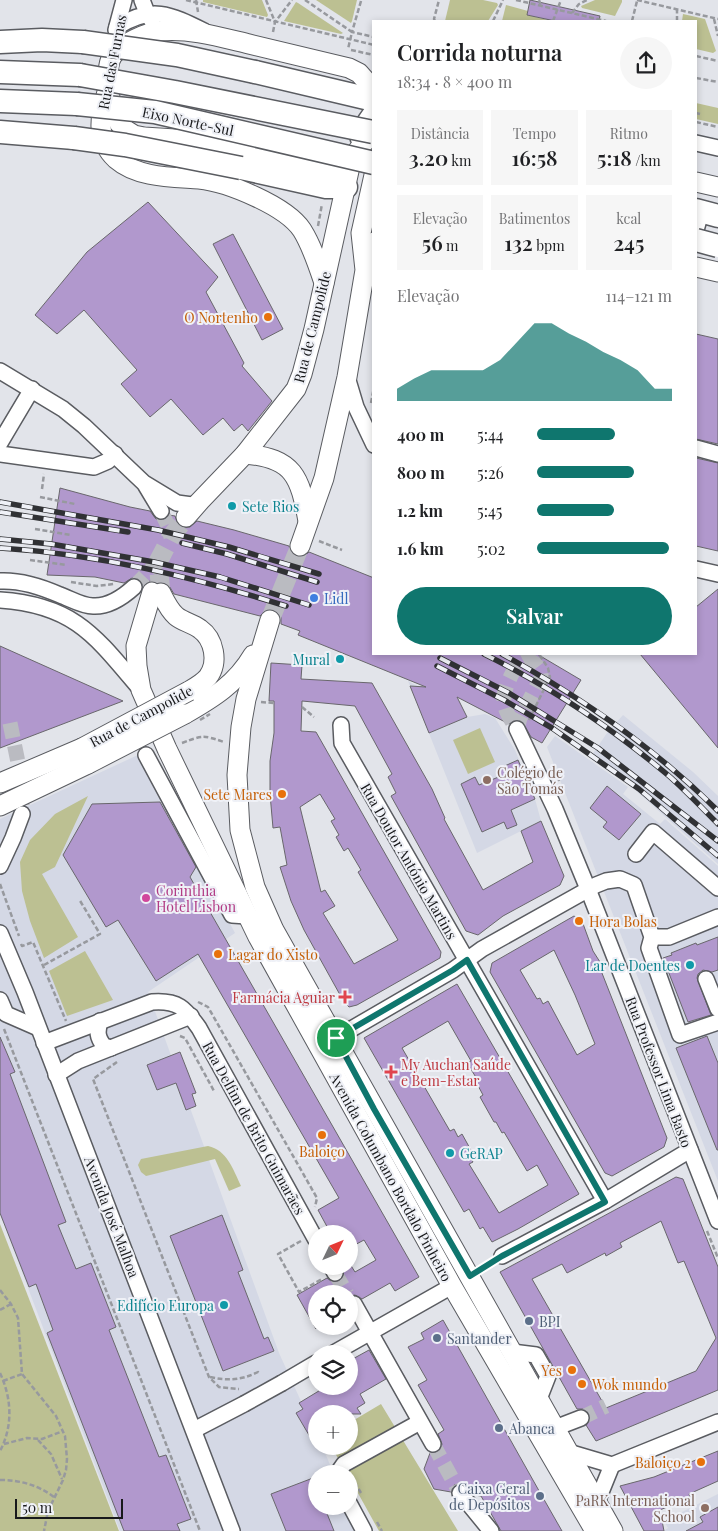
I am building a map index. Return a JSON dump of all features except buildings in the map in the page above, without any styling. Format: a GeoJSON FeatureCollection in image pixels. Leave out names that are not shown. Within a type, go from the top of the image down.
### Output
{"type":"FeatureCollection","features":[{"type":"Feature","properties":{"kind":"highway"},"geometry":{"type":"LineString","coordinates":[[0,42],[42,40],[83,42],[177,55],[372,100]]}},
{"type":"Feature","properties":{"kind":"highway","name":"Eixo Norte-Sul"},"geometry":{"type":"LineString","coordinates":[[0,72],[80,75],[372,132]]}},
{"type":"Feature","properties":{"kind":"highway","name":"Eixo Norte-Sul"},"geometry":{"type":"LineString","coordinates":[[0,101],[77,104],[155,112],[372,162]]}},
{"type":"Feature","properties":{"kind":"highway"},"geometry":{"type":"LineString","coordinates":[[0,132],[125,144],[336,187]]}},
{"type":"Feature","properties":{"kind":"main road"},"geometry":{"type":"LineString","coordinates":[[112,56],[140,36],[159,31],[209,34],[348,58],[372,88]]}},
{"type":"Feature","properties":{"kind":"main road","name":"Rua das Furnas"},"geometry":{"type":"LineString","coordinates":[[112,56],[100,126],[105,143],[116,158],[140,171],[169,178],[215,181],[279,209],[302,230],[310,244],[324,283]]}},
{"type":"Feature","properties":{"kind":"main road"},"geometry":{"type":"LineString","coordinates":[[107,89],[116,118],[121,126],[134,135],[206,141],[330,170],[336,187],[372,187],[361,233],[369,264],[347,377],[324,478],[300,546]]}},
{"type":"Feature","properties":{"kind":"main road"},"geometry":{"type":"LineString","coordinates":[[351,162],[357,149],[372,134]]}},
{"type":"Feature","properties":{"kind":"main road","name":"Rua de Campolide"},"geometry":{"type":"LineString","coordinates":[[186,517],[245,454],[296,389],[314,329],[324,283],[336,187],[351,162]]}},
{"type":"Feature","properties":{"kind":"main road"},"geometry":{"type":"LineString","coordinates":[[697,182],[718,187]]}},
{"type":"Feature","properties":{"kind":"main road"},"geometry":{"type":"LineString","coordinates":[[697,267],[718,272]]}},
{"type":"Feature","properties":{"kind":"main road"},"geometry":{"type":"LineString","coordinates":[[245,454],[270,458],[286,467],[296,476],[302,491],[308,523]]}},
{"type":"Feature","properties":{"kind":"main road","name":"Rua de Campolide"},"geometry":{"type":"LineString","coordinates":[[0,806],[85,756],[207,678],[211,672],[214,656],[211,642],[198,628],[177,616],[149,591]]}},
{"type":"Feature","properties":{"kind":"main road","name":"Avenida Columbano Bordalo Pinheiro"},"geometry":{"type":"LineString","coordinates":[[149,591],[136,646],[137,666],[141,690],[167,750],[248,916],[452,1286],[592,1526]]}},
{"type":"Feature","properties":{"kind":"main road","name":"Rua de Campolide"},"geometry":{"type":"LineString","coordinates":[[0,783],[85,756],[185,714],[214,698],[228,687],[248,664],[268,626]]}},
{"type":"Feature","properties":{"kind":"main road","name":"Avenida Columbano Bordalo Pinheiro"},"geometry":{"type":"LineString","coordinates":[[268,626],[246,699],[241,727],[238,775],[240,830],[255,887],[274,930],[614,1531]]}},
{"type":"Feature","properties":{"kind":"main road"},"geometry":{"type":"LineString","coordinates":[[452,1286],[470,1276]]}},
{"type":"Feature","properties":{"kind":"main road"},"geometry":{"type":"LineString","coordinates":[[592,1526],[597,1502]]}},
{"type":"Feature","properties":{"kind":"street","name":"Rua das Furnas"},"geometry":{"type":"LineString","coordinates":[[112,56],[124,0]]}},
{"type":"Feature","properties":{"kind":"street","name":"Rua das Furnas"},"geometry":{"type":"LineString","coordinates":[[144,6],[154,23],[168,31]]}},
{"type":"Feature","properties":{"kind":"street"},"geometry":{"type":"LineString","coordinates":[[117,27],[136,16],[144,6],[160,14],[181,19],[209,34]]}},
{"type":"Feature","properties":{"kind":"street"},"geometry":{"type":"LineString","coordinates":[[348,58],[372,72]]}},
{"type":"Feature","properties":{"kind":"street"},"geometry":{"type":"LineString","coordinates":[[351,162],[359,135],[372,111]]}},
{"type":"Feature","properties":{"kind":"street"},"geometry":{"type":"LineString","coordinates":[[140,171],[156,138]]}},
{"type":"Feature","properties":{"kind":"street"},"geometry":{"type":"LineString","coordinates":[[697,143],[718,148]]}},
{"type":"Feature","properties":{"kind":"street"},"geometry":{"type":"LineString","coordinates":[[697,249],[702,246],[704,228]]}},
{"type":"Feature","properties":{"kind":"street"},"geometry":{"type":"LineString","coordinates":[[369,264],[372,250]]}},
{"type":"Feature","properties":{"kind":"street"},"geometry":{"type":"LineString","coordinates":[[0,371],[64,409],[144,482],[178,503],[192,505],[200,501]]}},
{"type":"Feature","properties":{"kind":"street"},"geometry":{"type":"LineString","coordinates":[[347,377],[356,407],[372,441]]}},
{"type":"Feature","properties":{"kind":"street"},"geometry":{"type":"LineString","coordinates":[[0,443],[32,389]]}},
{"type":"Feature","properties":{"kind":"street"},"geometry":{"type":"LineString","coordinates":[[697,448],[718,454]]}},
{"type":"Feature","properties":{"kind":"street"},"geometry":{"type":"LineString","coordinates":[[0,454],[94,467],[108,462],[115,454]]}},
{"type":"Feature","properties":{"kind":"street"},"geometry":{"type":"LineString","coordinates":[[144,482],[161,512]]}},
{"type":"Feature","properties":{"kind":"street"},"geometry":{"type":"LineString","coordinates":[[697,569],[718,574]]}},
{"type":"Feature","properties":{"kind":"street"},"geometry":{"type":"LineString","coordinates":[[0,581],[41,588],[93,606],[110,603],[123,597],[149,591]]}},
{"type":"Feature","properties":{"kind":"street"},"geometry":{"type":"LineString","coordinates":[[0,600],[20,601],[56,611],[73,620],[98,640],[141,690]]}},
{"type":"Feature","properties":{"kind":"street","name":"Rua Doutor António Martins"},"geometry":{"type":"LineString","coordinates":[[341,725],[342,742],[605,1202]]}},
{"type":"Feature","properties":{"kind":"street","name":"Rua Professor Lima Basto"},"geometry":{"type":"LineString","coordinates":[[517,729],[555,809],[588,889],[718,1221]]}},
{"type":"Feature","properties":{"kind":"street"},"geometry":{"type":"LineString","coordinates":[[146,755],[232,915],[248,916]]}},
{"type":"Feature","properties":{"kind":"street"},"geometry":{"type":"LineString","coordinates":[[0,866],[22,814]]}},
{"type":"Feature","properties":{"kind":"street"},"geometry":{"type":"LineString","coordinates":[[636,854],[653,832],[718,888]]}},
{"type":"Feature","properties":{"kind":"street"},"geometry":{"type":"LineString","coordinates":[[336,1038],[453,970],[482,949],[588,889],[606,881],[620,879],[634,885],[652,937],[649,948],[680,1035],[716,1028]]}},
{"type":"Feature","properties":{"kind":"street"},"geometry":{"type":"LineString","coordinates":[[652,937],[669,936],[718,917]]}},
{"type":"Feature","properties":{"kind":"street","name":"Avenida José Malhoa"},"geometry":{"type":"LineString","coordinates":[[0,932],[25,992],[232,1531]]}},
{"type":"Feature","properties":{"kind":"street"},"geometry":{"type":"LineString","coordinates":[[706,979],[718,1009]]}},
{"type":"Feature","properties":{"kind":"street"},"geometry":{"type":"LineString","coordinates":[[0,1000],[6,1014],[38,1028]]}},
{"type":"Feature","properties":{"kind":"street","name":"Rua Delfim de Brito Guimarães"},"geometry":{"type":"LineString","coordinates":[[44,1043],[67,1036],[100,1021],[152,1002],[164,1001],[180,1006],[199,1028],[308,1226]]}},
{"type":"Feature","properties":{"kind":"street"},"geometry":{"type":"LineString","coordinates":[[56,1075],[78,1061],[190,1016]]}},
{"type":"Feature","properties":{"kind":"street"},"geometry":{"type":"LineString","coordinates":[[100,1021],[97,1030],[98,1039],[104,1046],[112,1048]]}},
{"type":"Feature","properties":{"kind":"street"},"geometry":{"type":"LineString","coordinates":[[502,1256],[605,1202],[690,1150]]}},
{"type":"Feature","properties":{"kind":"street"},"geometry":{"type":"LineString","coordinates":[[348,1345],[452,1286]]}},
{"type":"Feature","properties":{"kind":"street"},"geometry":{"type":"LineString","coordinates":[[358,1311],[416,1424],[433,1444]]}},
{"type":"Feature","properties":{"kind":"street"},"geometry":{"type":"LineString","coordinates":[[194,1430],[308,1368]]}},
{"type":"Feature","properties":{"kind":"street"},"geometry":{"type":"LineString","coordinates":[[555,1428],[582,1418]]}},
{"type":"Feature","properties":{"kind":"street"},"geometry":{"type":"LineString","coordinates":[[568,1452],[612,1465],[718,1422]]}},
{"type":"Feature","properties":{"kind":"street"},"geometry":{"type":"LineString","coordinates":[[343,1465],[416,1424]]}},
{"type":"Feature","properties":{"kind":"street"},"geometry":{"type":"LineString","coordinates":[[597,1502],[612,1465]]}},
{"type":"Feature","properties":{"kind":"street"},"geometry":{"type":"LineString","coordinates":[[460,1493],[491,1531]]}},
{"type":"Feature","properties":{"kind":"street"},"geometry":{"type":"LineString","coordinates":[[355,1515],[364,1531]]}},
{"type":"Feature","properties":{"kind":"path"},"geometry":{"type":"LineString","coordinates":[[186,0],[372,45]]}},
{"type":"Feature","properties":{"kind":"path"},"geometry":{"type":"LineString","coordinates":[[266,0],[275,22]]}},
{"type":"Feature","properties":{"kind":"path"},"geometry":{"type":"LineString","coordinates":[[272,32],[275,22],[292,0]]}},
{"type":"Feature","properties":{"kind":"path"},"geometry":{"type":"LineString","coordinates":[[305,0],[352,32],[372,37]]}},
{"type":"Feature","properties":{"kind":"path"},"geometry":{"type":"LineString","coordinates":[[434,20],[439,0]]}},
{"type":"Feature","properties":{"kind":"path"},"geometry":{"type":"LineString","coordinates":[[493,20],[503,0]]}},
{"type":"Feature","properties":{"kind":"path"},"geometry":{"type":"LineString","coordinates":[[516,0],[602,20]]}},
{"type":"Feature","properties":{"kind":"path"},"geometry":{"type":"LineString","coordinates":[[539,0],[541,6]]}},
{"type":"Feature","properties":{"kind":"path"},"geometry":{"type":"LineString","coordinates":[[554,20],[561,0]]}},
{"type":"Feature","properties":{"kind":"path"},"geometry":{"type":"LineString","coordinates":[[572,13],[579,4],[587,0]]}},
{"type":"Feature","properties":{"kind":"path"},"geometry":{"type":"LineString","coordinates":[[632,20],[637,0],[716,19],[718,36]]}},
{"type":"Feature","properties":{"kind":"path"},"geometry":{"type":"LineString","coordinates":[[348,58],[350,40],[361,1]]}},
{"type":"Feature","properties":{"kind":"path"},"geometry":{"type":"LineString","coordinates":[[196,2],[199,14]]}},
{"type":"Feature","properties":{"kind":"path"},"geometry":{"type":"LineString","coordinates":[[677,10],[677,20]]}},
{"type":"Feature","properties":{"kind":"path"},"geometry":{"type":"LineString","coordinates":[[697,56],[718,62]]}},
{"type":"Feature","properties":{"kind":"path"},"geometry":{"type":"LineString","coordinates":[[697,78],[718,82]]}},
{"type":"Feature","properties":{"kind":"path"},"geometry":{"type":"LineString","coordinates":[[697,122],[718,127]]}},
{"type":"Feature","properties":{"kind":"path"},"geometry":{"type":"LineString","coordinates":[[310,244],[316,238],[336,187]]}},
{"type":"Feature","properties":{"kind":"path"},"geometry":{"type":"LineString","coordinates":[[364,424],[372,419]]}},
{"type":"Feature","properties":{"kind":"path"},"geometry":{"type":"LineString","coordinates":[[40,497],[75,504]]}},
{"type":"Feature","properties":{"kind":"path"},"geometry":{"type":"LineString","coordinates":[[35,529],[71,535]]}},
{"type":"Feature","properties":{"kind":"path"},"geometry":{"type":"LineString","coordinates":[[321,542],[342,550]]}},
{"type":"Feature","properties":{"kind":"path"},"geometry":{"type":"LineString","coordinates":[[30,560],[66,565]]}},
{"type":"Feature","properties":{"kind":"path"},"geometry":{"type":"LineString","coordinates":[[302,707],[314,717]]}},
{"type":"Feature","properties":{"kind":"path"},"geometry":{"type":"LineString","coordinates":[[167,750],[197,738],[209,736],[224,742],[228,737]]}},
{"type":"Feature","properties":{"kind":"path"},"geometry":{"type":"LineString","coordinates":[[0,884],[22,946],[33,942],[66,1022],[75,1018]]}},
{"type":"Feature","properties":{"kind":"path"},"geometry":{"type":"LineString","coordinates":[[43,966],[100,934],[79,898]]}},
{"type":"Feature","properties":{"kind":"path"},"geometry":{"type":"LineString","coordinates":[[194,999],[208,1007],[317,1198],[314,1211]]}},
{"type":"Feature","properties":{"kind":"path"},"geometry":{"type":"LineString","coordinates":[[4,1030],[200,1531]]}},
{"type":"Feature","properties":{"kind":"path"},"geometry":{"type":"LineString","coordinates":[[175,1034],[185,1038],[214,1091]]}},
{"type":"Feature","properties":{"kind":"path"},"geometry":{"type":"LineString","coordinates":[[117,1062],[92,1079],[209,1377],[229,1381],[248,1377],[258,1372],[260,1374]]}},
{"type":"Feature","properties":{"kind":"path"},"geometry":{"type":"LineString","coordinates":[[297,1234],[302,1241],[278,1254],[299,1292],[327,1275]]}},
{"type":"Feature","properties":{"kind":"path"},"geometry":{"type":"LineString","coordinates":[[0,1290],[11,1304],[18,1318],[22,1374],[39,1396],[50,1406],[63,1431],[67,1447],[63,1480],[48,1511],[44,1531]]}},
{"type":"Feature","properties":{"kind":"path"},"geometry":{"type":"LineString","coordinates":[[0,1310],[11,1304]]}},
{"type":"Feature","properties":{"kind":"path"},"geometry":{"type":"LineString","coordinates":[[0,1373],[9,1398],[10,1410],[7,1434],[0,1451]]}},
{"type":"Feature","properties":{"kind":"path"},"geometry":{"type":"LineString","coordinates":[[3,1381],[22,1374]]}},
{"type":"Feature","properties":{"kind":"path"},"geometry":{"type":"LineString","coordinates":[[3,1445],[27,1438],[37,1439],[63,1431]]}},
{"type":"Feature","properties":{"kind":"path"},"geometry":{"type":"LineString","coordinates":[[37,1439],[51,1454],[63,1480]]}},
{"type":"Feature","properties":{"kind":"path"},"geometry":{"type":"LineString","coordinates":[[0,1480],[11,1480],[34,1486],[54,1497]]}},
{"type":"Feature","properties":{"kind":"shaded area","name":"Colégio de São Tomás"},"geometry":{"type":"Polygon","coordinates":[[[408,681],[440,698],[455,704],[460,702],[467,717],[485,714],[495,718],[515,750],[535,799],[541,821],[477,853],[408,681]]]}},
{"type":"Feature","properties":{"kind":"shaded area"},"geometry":{"type":"Polygon","coordinates":[[[623,715],[693,772],[718,796],[718,864],[631,786],[590,758],[607,733],[623,715]]]}},
{"type":"Feature","properties":{"kind":"shaded area"},"geometry":{"type":"Polygon","coordinates":[[[555,736],[628,787],[623,794],[660,824],[665,819],[718,866],[718,1181],[547,747],[555,736]]]}},
{"type":"Feature","properties":{"kind":"shaded area"},"geometry":{"type":"Polygon","coordinates":[[[140,754],[235,933],[148,992],[279,1353],[308,1416],[308,1455],[326,1455],[330,1465],[308,1465],[308,1515],[353,1515],[360,1531],[120,1531],[0,1214],[0,819],[140,754]]]}},
{"type":"Feature","properties":{"kind":"shaded area","name":"PaRK International School"},"geometry":{"type":"Polygon","coordinates":[[[718,1494],[718,1531],[664,1531],[668,1528],[664,1521],[718,1494]]]}},
{"type":"Feature","properties":{"kind":"green space"},"geometry":{"type":"Polygon","coordinates":[[[203,0],[262,0],[268,15],[267,17],[203,2],[203,0]]]}},
{"type":"Feature","properties":{"kind":"green space"},"geometry":{"type":"Polygon","coordinates":[[[316,0],[357,0],[351,23],[316,0]]]}},
{"type":"Feature","properties":{"kind":"green space"},"geometry":{"type":"Polygon","coordinates":[[[450,0],[483,0],[497,3],[498,5],[489,20],[445,20],[450,0]]]}},
{"type":"Feature","properties":{"kind":"green space"},"geometry":{"type":"Polygon","coordinates":[[[595,0],[622,0],[622,2],[615,16],[582,8],[581,6],[595,0]]]}},
{"type":"Feature","properties":{"kind":"green space"},"geometry":{"type":"Polygon","coordinates":[[[296,2],[343,33],[284,21],[296,2]]]}},
{"type":"Feature","properties":{"kind":"green space"},"geometry":{"type":"Polygon","coordinates":[[[506,5],[528,11],[527,15],[548,20],[502,20],[506,5]]]}},
{"type":"Feature","properties":{"kind":"green space"},"geometry":{"type":"Polygon","coordinates":[[[683,14],[705,19],[716,51],[713,53],[697,49],[697,20],[682,20],[683,14]]]}},
{"type":"Feature","properties":{"kind":"green space"},"geometry":{"type":"Polygon","coordinates":[[[697,103],[718,108],[718,124],[697,119],[697,103]]]}},
{"type":"Feature","properties":{"kind":"green space"},"geometry":{"type":"Polygon","coordinates":[[[480,728],[495,762],[468,774],[453,740],[480,728]]]}},
{"type":"Feature","properties":{"kind":"green space"},"geometry":{"type":"Polygon","coordinates":[[[88,796],[55,867],[42,874],[78,937],[44,958],[30,921],[22,891],[20,862],[30,840],[55,814],[88,796]]]}},
{"type":"Feature","properties":{"kind":"green space"},"geometry":{"type":"Polygon","coordinates":[[[85,951],[113,1000],[67,1016],[49,971],[85,951]]]}},
{"type":"Feature","properties":{"kind":"green space"},"geometry":{"type":"Polygon","coordinates":[[[208,1146],[215,1148],[225,1156],[241,1186],[229,1191],[215,1159],[146,1176],[141,1172],[138,1165],[141,1159],[208,1146]]]}},
{"type":"Feature","properties":{"kind":"green space"},"geometry":{"type":"Polygon","coordinates":[[[0,1224],[119,1531],[0,1531],[0,1224]]]}},
{"type":"Feature","properties":{"kind":"green space"},"geometry":{"type":"Polygon","coordinates":[[[381,1404],[458,1531],[379,1531],[358,1493],[358,1465],[342,1465],[336,1455],[358,1455],[358,1418],[381,1404]]]}},
{"type":"Feature","properties":{"kind":"tunnel"},"geometry":{"type":"LineString","coordinates":[[161,511],[171,537]]}},
{"type":"Feature","properties":{"kind":"tunnel"},"geometry":{"type":"LineString","coordinates":[[161,593],[158,562],[171,537],[186,517]]}},
{"type":"Feature","properties":{"kind":"tunnel"},"geometry":{"type":"LineString","coordinates":[[270,620],[300,546]]}},
{"type":"Feature","properties":{"kind":"tunnel"},"geometry":{"type":"LineString","coordinates":[[134,587],[158,562]]}},
{"type":"Feature","properties":{"kind":"tunnel"},"geometry":{"type":"LineString","coordinates":[[525,660],[537,666],[541,678],[520,718],[517,729],[506,710],[504,699],[514,670],[519,663],[525,660]]}},
{"type":"Feature","properties":{"kind":"tunnel"},"geometry":{"type":"LineString","coordinates":[[10,723],[22,782],[22,805]]}},
{"type":"Feature","properties":{"kind":"tunnel"},"geometry":{"type":"LineString","coordinates":[[336,1275],[342,1285]]}},
{"type":"Feature","properties":{"kind":"tunnel"},"geometry":{"type":"LineString","coordinates":[[581,1418],[606,1406]]}},
{"type":"Feature","properties":{"kind":"tunnel"},"geometry":{"type":"LineString","coordinates":[[433,1444],[460,1493]]}},
{"type":"Feature","properties":{"kind":"railway"},"geometry":{"type":"LineString","coordinates":[[0,502],[158,530],[229,547],[319,574]]}},
{"type":"Feature","properties":{"kind":"railway"},"geometry":{"type":"LineString","coordinates":[[0,512],[128,532]]}},
{"type":"Feature","properties":{"kind":"railway"},"geometry":{"type":"LineString","coordinates":[[0,539],[51,544],[154,562],[220,577],[309,605]]}},
{"type":"Feature","properties":{"kind":"railway"},"geometry":{"type":"LineString","coordinates":[[182,543],[227,554],[317,582]]}},
{"type":"Feature","properties":{"kind":"railway"},"geometry":{"type":"LineString","coordinates":[[0,548],[37,551],[145,568],[286,606]]}},
{"type":"Feature","properties":{"kind":"railway"},"geometry":{"type":"LineString","coordinates":[[486,655],[557,694],[625,741],[669,776],[718,824]]}},
{"type":"Feature","properties":{"kind":"railway"},"geometry":{"type":"LineString","coordinates":[[504,655],[560,688],[616,725],[668,766],[718,811]]}},
{"type":"Feature","properties":{"kind":"railway"},"geometry":{"type":"LineString","coordinates":[[440,658],[509,693],[598,748],[718,841]]}},
{"type":"Feature","properties":{"kind":"railway"},"geometry":{"type":"LineString","coordinates":[[437,666],[504,700],[552,728],[639,789],[718,856]]}},
{"type":"Feature","properties":{"kind":"place","name":"O Nortenho"},"geometry":{"type":"Point","coordinates":[268,317]}},
{"type":"Feature","properties":{"kind":"place","name":"Sete Rios"},"geometry":{"type":"Point","coordinates":[232,506]}},
{"type":"Feature","properties":{"kind":"place","name":"Lidl"},"geometry":{"type":"Point","coordinates":[314,598]}},
{"type":"Feature","properties":{"kind":"place","name":"Mural"},"geometry":{"type":"Point","coordinates":[340,659]}},
{"type":"Feature","properties":{"kind":"place","name":"Colégio de São Tomás"},"geometry":{"type":"Point","coordinates":[487,780]}},
{"type":"Feature","properties":{"kind":"place","name":"Sete Mares"},"geometry":{"type":"Point","coordinates":[282,794]}},
{"type":"Feature","properties":{"kind":"place","name":"Corinthia Hotel Lisbon"},"geometry":{"type":"Point","coordinates":[146,898]}},
{"type":"Feature","properties":{"kind":"place","name":"Hora Bolas"},"geometry":{"type":"Point","coordinates":[579,921]}},
{"type":"Feature","properties":{"kind":"place","name":"Lagar do Xisto"},"geometry":{"type":"Point","coordinates":[218,954]}},
{"type":"Feature","properties":{"kind":"place","name":"Lar de Doentes"},"geometry":{"type":"Point","coordinates":[690,965]}},
{"type":"Feature","properties":{"kind":"place","name":"Farmácia Aguiar"},"geometry":{"type":"Point","coordinates":[345,997]}},
{"type":"Feature","properties":{"kind":"place","name":"My Auchan Saúde e Bem-Estar"},"geometry":{"type":"Point","coordinates":[391,1072]}},
{"type":"Feature","properties":{"kind":"place","name":"Baloiço"},"geometry":{"type":"Point","coordinates":[322,1135]}},
{"type":"Feature","properties":{"kind":"place","name":"GeRAP"},"geometry":{"type":"Point","coordinates":[450,1153]}},
{"type":"Feature","properties":{"kind":"place","name":"Edifício Europa"},"geometry":{"type":"Point","coordinates":[224,1305]}},
{"type":"Feature","properties":{"kind":"place","name":"BPI"},"geometry":{"type":"Point","coordinates":[529,1321]}},
{"type":"Feature","properties":{"kind":"place","name":"Santander"},"geometry":{"type":"Point","coordinates":[437,1338]}},
{"type":"Feature","properties":{"kind":"place","name":"Yes"},"geometry":{"type":"Point","coordinates":[572,1370]}},
{"type":"Feature","properties":{"kind":"place","name":"Wok mundo"},"geometry":{"type":"Point","coordinates":[582,1384]}},
{"type":"Feature","properties":{"kind":"place","name":"Abanca"},"geometry":{"type":"Point","coordinates":[499,1428]}},
{"type":"Feature","properties":{"kind":"place","name":"Baloiço 2"},"geometry":{"type":"Point","coordinates":[701,1462]}},
{"type":"Feature","properties":{"kind":"place","name":"Caixa Geral de Depósitos"},"geometry":{"type":"Point","coordinates":[540,1496]}},
{"type":"Feature","properties":{"kind":"place","name":"PaRK International School"},"geometry":{"type":"Point","coordinates":[705,1508]}},
{"type":"Feature","properties":{"kind":"route"},"geometry":{"type":"LineString","coordinates":[[467,960],[605,1202],[502,1256],[470,1276],[374,1109],[336,1038],[467,960]]}}]}
